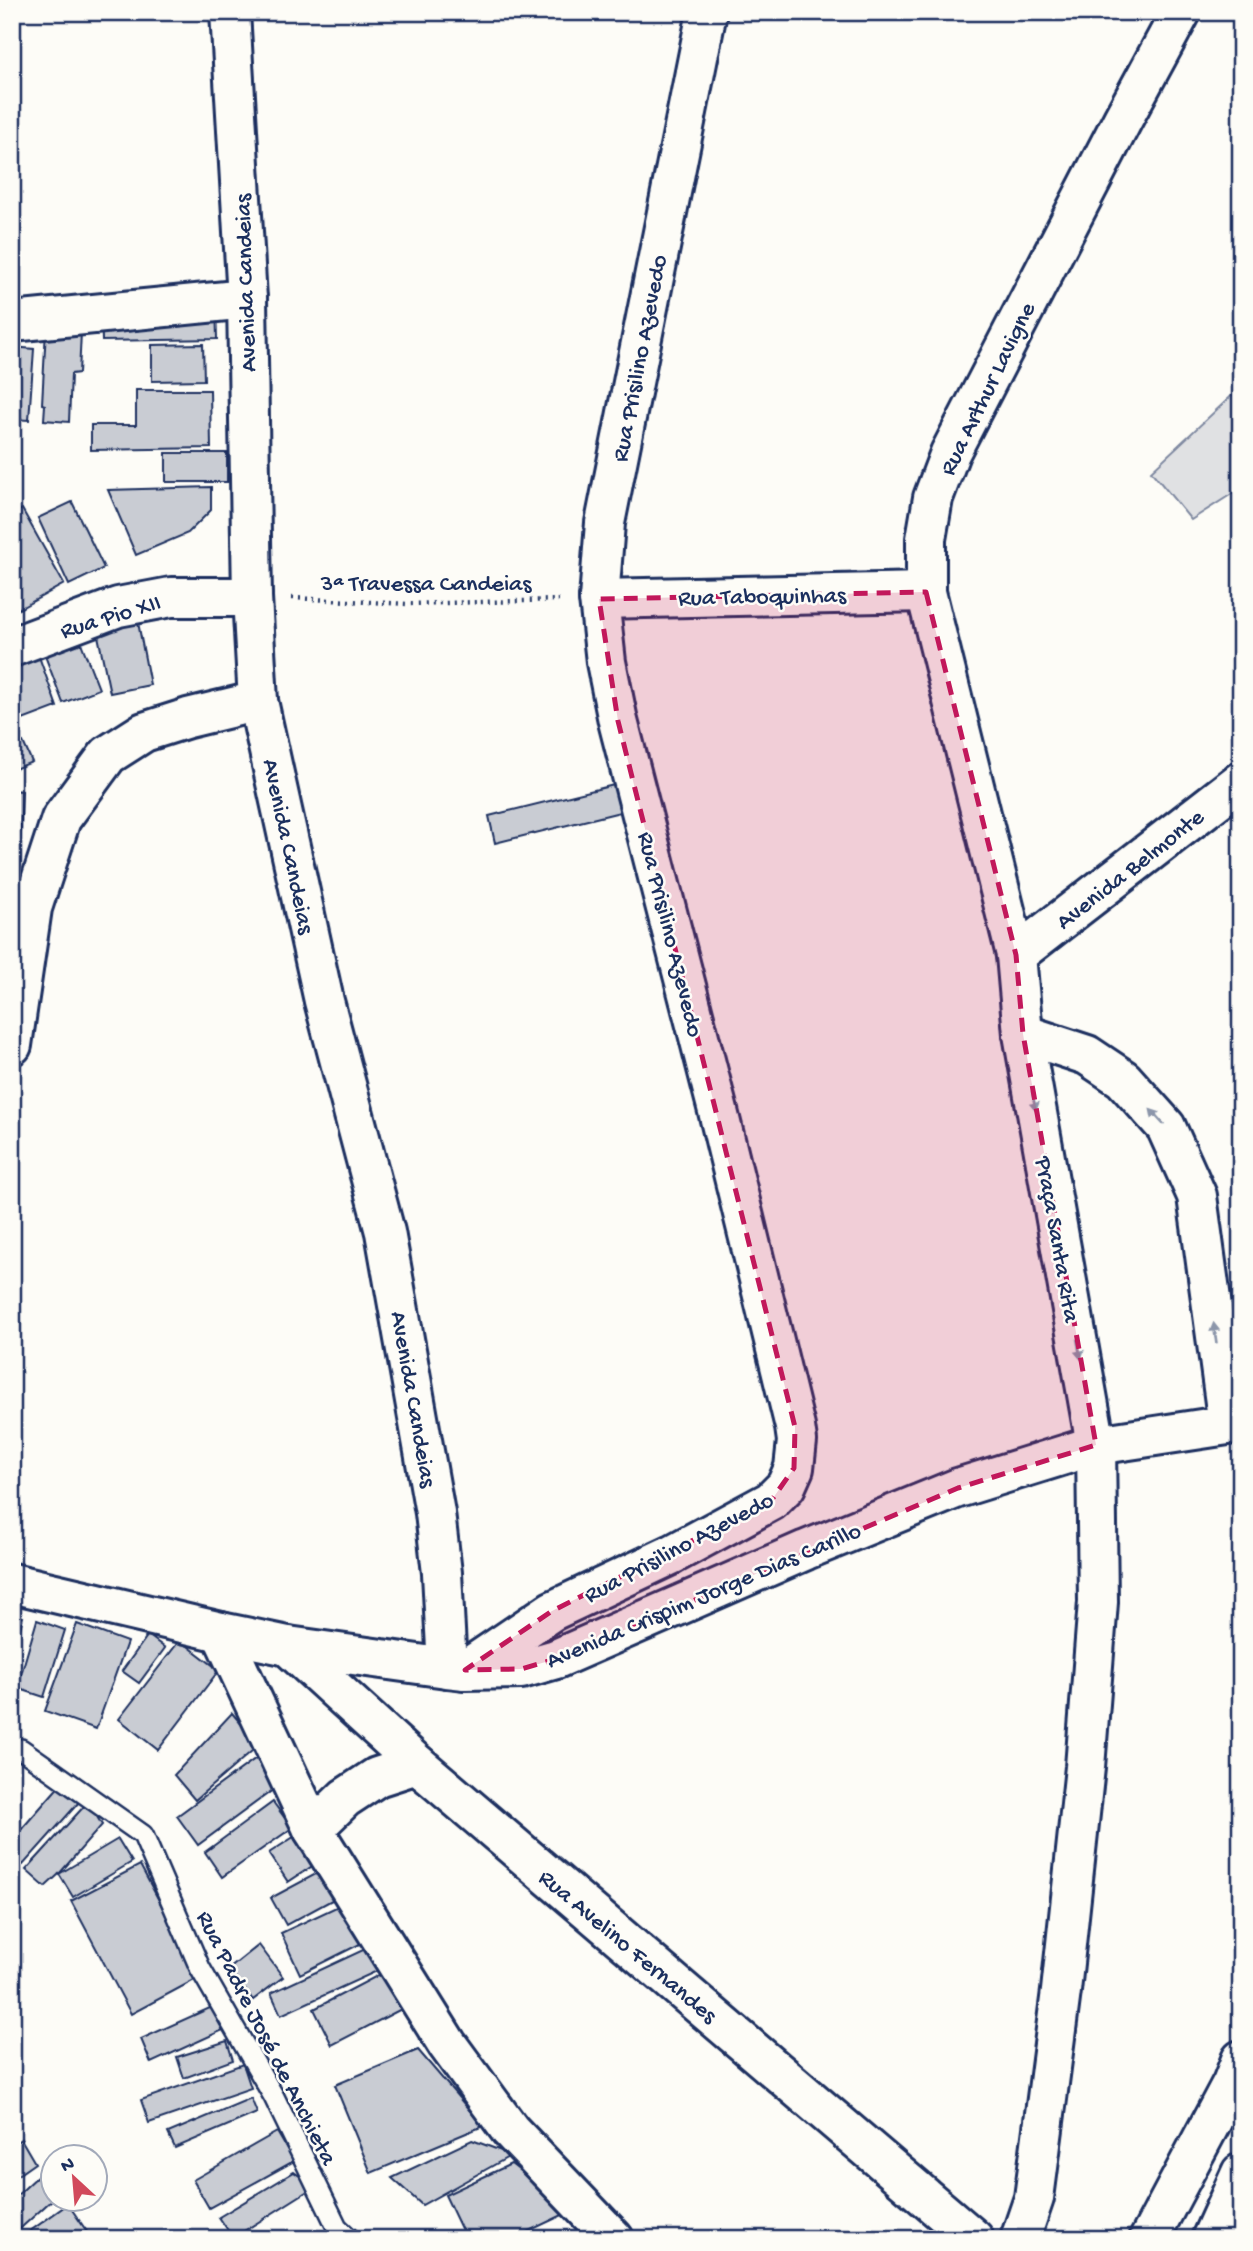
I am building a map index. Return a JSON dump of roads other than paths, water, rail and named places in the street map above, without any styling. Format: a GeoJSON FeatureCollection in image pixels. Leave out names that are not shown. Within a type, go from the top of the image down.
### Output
{"type":"FeatureCollection","features":[{"type":"Feature","properties":{"kind":"street","name":"Avenida Candeias"},"geometry":{"type":"LineString","coordinates":[[230,12],[247,299],[252,597],[258,701],[324,1002],[385,1231],[435,1513],[456,1669]]}},
{"type":"Feature","properties":{"kind":"street","name":"Rua Prisilino Azevedo"},"geometry":{"type":"LineString","coordinates":[[456,1669],[552,1611],[673,1554],[771,1501],[786,1486],[794,1468],[797,1441],[795,1427],[718,1111],[618,721],[606,662],[599,599],[605,523],[707,12]]}},
{"type":"Feature","properties":{"kind":"street","name":"Rua Arthur Lavigne"},"geometry":{"type":"LineString","coordinates":[[1017,955],[926,592],[926,539],[933,498],[950,453],[1181,12]]}},
{"type":"Feature","properties":{"kind":"street"},"geometry":{"type":"LineString","coordinates":[[12,322],[247,299]]}},
{"type":"Feature","properties":{"kind":"street","name":"Rua Taboquinhas"},"geometry":{"type":"LineString","coordinates":[[599,599],[926,592]]}},
{"type":"Feature","properties":{"kind":"street","name":"Rua Pio XII"},"geometry":{"type":"LineString","coordinates":[[12,647],[118,607],[171,597],[252,597]]}},
{"type":"Feature","properties":{"kind":"street"},"geometry":{"type":"LineString","coordinates":[[12,1045],[32,908],[61,819],[108,754],[144,732],[258,701]]}},
{"type":"Feature","properties":{"kind":"street","name":"Avenida Belmonte"},"geometry":{"type":"LineString","coordinates":[[1017,955],[1241,781]]}},
{"type":"Feature","properties":{"kind":"street","name":"Praça Santa Rita"},"geometry":{"type":"LineString","coordinates":[[1017,955],[1023,1034],[1096,1445]]}},
{"type":"Feature","properties":{"kind":"street"},"geometry":{"type":"LineString","coordinates":[[1023,1034],[1087,1055],[1123,1079],[1166,1127],[1196,1196],[1234,1424]]}},
{"type":"Feature","properties":{"kind":"street","name":"Avenida Crispim Jorge Dias Carillo"},"geometry":{"type":"LineString","coordinates":[[12,1583],[288,1646],[456,1669],[521,1669],[556,1659],[806,1550],[958,1488],[1096,1445],[1234,1424]]}},
{"type":"Feature","properties":{"kind":"street"},"geometry":{"type":"LineString","coordinates":[[1020,2239],[1036,2184],[1061,1991],[1085,1767],[1098,1602],[1096,1445]]}},
{"type":"Feature","properties":{"kind":"street"},"geometry":{"type":"LineString","coordinates":[[221,1632],[313,1829],[447,2044],[510,2130],[614,2239]]}},
{"type":"Feature","properties":{"kind":"street","name":"Rua Avelino Fernandes"},"geometry":{"type":"LineString","coordinates":[[288,1646],[417,1764],[974,2239]]}},
{"type":"Feature","properties":{"kind":"street"},"geometry":{"type":"LineString","coordinates":[[313,1829],[345,1798],[377,1777],[417,1764]]}},
{"type":"Feature","properties":{"kind":"street"},"geometry":{"type":"LineString","coordinates":[[1149,2239],[1232,2083],[1241,2060]]}},
{"type":"Feature","properties":{"kind":"street"},"geometry":{"type":"LineString","coordinates":[[1211,2239],[1241,2173]]}},
{"type":"Feature","properties":{"kind":"lane","name":"Rua Padre José de Anchieta"},"geometry":{"type":"LineString","coordinates":[[21,1749],[143,1835],[200,1968],[274,2097],[337,2227],[350,2239]]}}]}
